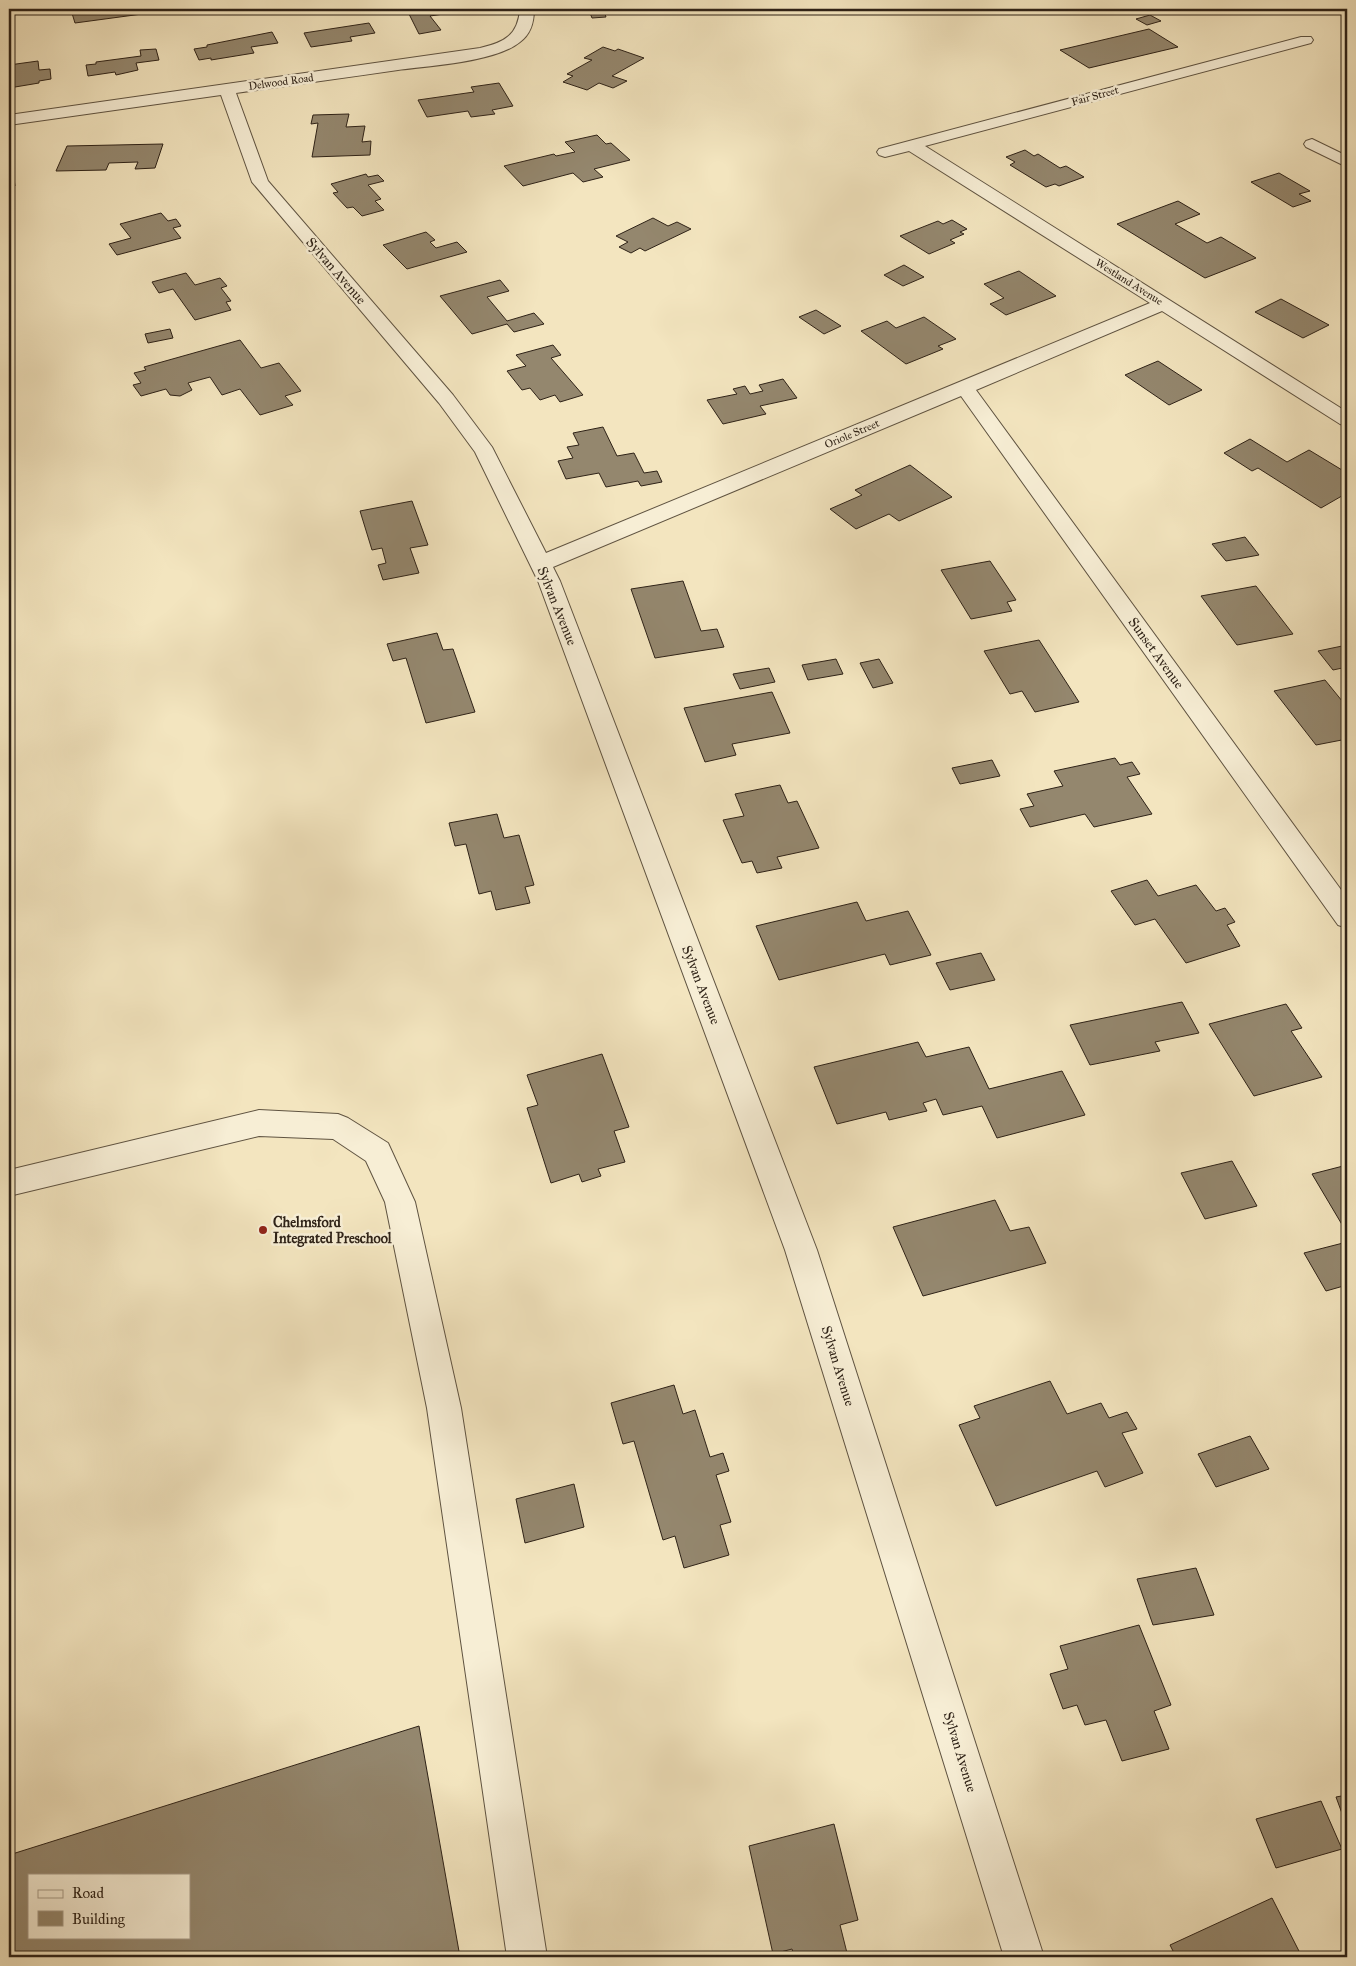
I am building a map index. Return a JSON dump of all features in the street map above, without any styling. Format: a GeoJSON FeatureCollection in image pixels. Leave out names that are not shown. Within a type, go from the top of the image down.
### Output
{"type":"FeatureCollection","features":[{"type":"Feature","properties":{"kind":"street","name":"Delwood Road"},"geometry":{"type":"LineString","coordinates":[[9,120],[488,52],[510,44],[520,35],[526,27],[527,9]]}},
{"type":"Feature","properties":{"kind":"street","name":"Fair Street"},"geometry":{"type":"LineString","coordinates":[[885,152],[1306,40]]}},
{"type":"Feature","properties":{"kind":"street","name":"Sylvan Avenue"},"geometry":{"type":"LineString","coordinates":[[227,89],[260,182],[446,399],[484,451],[556,600],[801,1250],[1024,1957]]}},
{"type":"Feature","properties":{"kind":"street"},"geometry":{"type":"LineString","coordinates":[[1312,144],[1347,162]]}},
{"type":"Feature","properties":{"kind":"street","name":"Westland Avenue"},"geometry":{"type":"LineString","coordinates":[[910,145],[1347,420]]}},
{"type":"Feature","properties":{"kind":"street","name":"Oriole Street"},"geometry":{"type":"LineString","coordinates":[[540,564],[1164,304]]}},
{"type":"Feature","properties":{"kind":"street","name":"Sunset Avenue"},"geometry":{"type":"LineString","coordinates":[[964,387],[1347,918]]}},
{"type":"Feature","properties":{"kind":"street"},"geometry":{"type":"LineString","coordinates":[[9,1183],[259,1123],[338,1127],[377,1152],[400,1202],[444,1408],[470,1564],[527,1957]]}},
{"type":"Feature","properties":{"kind":"building"},"geometry":{"type":"Polygon","coordinates":[[[140,9],[142,14],[75,23],[71,10],[140,9]]]}},
{"type":"Feature","properties":{"kind":"building"},"geometry":{"type":"Polygon","coordinates":[[[583,9],[621,10],[604,11],[606,17],[592,18],[590,13],[585,14],[583,9]]]}},
{"type":"Feature","properties":{"kind":"building"},"geometry":{"type":"Polygon","coordinates":[[[407,10],[471,10],[430,16],[441,30],[419,34],[407,10]]]}},
{"type":"Feature","properties":{"kind":"building"},"geometry":{"type":"Polygon","coordinates":[[[1150,15],[1161,21],[1147,25],[1136,19],[1150,15]]]}},
{"type":"Feature","properties":{"kind":"building"},"geometry":{"type":"Polygon","coordinates":[[[369,23],[375,33],[350,37],[352,41],[311,47],[304,33],[369,23]]]}},
{"type":"Feature","properties":{"kind":"building"},"geometry":{"type":"Polygon","coordinates":[[[1149,29],[1178,47],[1089,68],[1060,50],[1149,29]]]}},
{"type":"Feature","properties":{"kind":"building"},"geometry":{"type":"Polygon","coordinates":[[[272,32],[278,43],[251,47],[254,53],[211,60],[211,58],[199,60],[194,49],[207,47],[207,45],[272,32]]]}},
{"type":"Feature","properties":{"kind":"building"},"geometry":{"type":"Polygon","coordinates":[[[603,47],[615,51],[618,49],[644,58],[612,76],[627,81],[613,88],[599,83],[587,90],[563,82],[573,76],[567,74],[592,60],[584,58],[603,47]]]}},
{"type":"Feature","properties":{"kind":"building"},"geometry":{"type":"Polygon","coordinates":[[[156,49],[159,60],[136,63],[138,70],[116,75],[115,72],[88,76],[86,65],[141,56],[140,50],[156,49]]]}},
{"type":"Feature","properties":{"kind":"building"},"geometry":{"type":"Polygon","coordinates":[[[38,61],[39,70],[50,69],[51,79],[9,88],[9,65],[38,61]]]}},
{"type":"Feature","properties":{"kind":"building"},"geometry":{"type":"Polygon","coordinates":[[[499,83],[513,106],[492,110],[495,114],[471,117],[468,111],[427,117],[418,100],[474,92],[471,87],[499,83]]]}},
{"type":"Feature","properties":{"kind":"building"},"geometry":{"type":"Polygon","coordinates":[[[349,114],[346,127],[365,126],[362,142],[371,141],[370,155],[312,157],[318,123],[311,124],[313,115],[349,114]]]}},
{"type":"Feature","properties":{"kind":"building"},"geometry":{"type":"Polygon","coordinates":[[[597,135],[606,144],[611,143],[630,160],[594,169],[603,177],[583,182],[573,173],[523,186],[504,166],[554,154],[556,156],[575,152],[565,142],[597,135]]]}},
{"type":"Feature","properties":{"kind":"building"},"geometry":{"type":"Polygon","coordinates":[[[163,144],[155,168],[135,169],[138,162],[109,163],[106,170],[56,171],[67,146],[163,144]]]}},
{"type":"Feature","properties":{"kind":"building"},"geometry":{"type":"Polygon","coordinates":[[[1025,150],[1034,156],[1038,154],[1060,168],[1066,166],[1084,177],[1059,186],[1055,184],[1046,187],[1010,165],[1015,162],[1006,157],[1025,150]]]}},
{"type":"Feature","properties":{"kind":"building"},"geometry":{"type":"Polygon","coordinates":[[[9,163],[12,163],[15,186],[9,186],[9,163]]]}},
{"type":"Feature","properties":{"kind":"building"},"geometry":{"type":"Polygon","coordinates":[[[1279,173],[1310,191],[1299,194],[1311,201],[1293,207],[1251,182],[1279,173]]]}},
{"type":"Feature","properties":{"kind":"building"},"geometry":{"type":"Polygon","coordinates":[[[366,174],[368,177],[378,175],[384,181],[368,185],[381,199],[375,201],[384,210],[362,216],[353,207],[347,208],[333,193],[338,192],[331,184],[366,174]]]}},
{"type":"Feature","properties":{"kind":"building"},"geometry":{"type":"Polygon","coordinates":[[[1178,201],[1200,214],[1175,224],[1207,243],[1221,237],[1256,258],[1205,278],[1117,224],[1178,201]]]}},
{"type":"Feature","properties":{"kind":"building"},"geometry":{"type":"Polygon","coordinates":[[[161,213],[168,221],[176,219],[181,226],[173,228],[181,238],[117,255],[109,244],[131,238],[120,224],[161,213]]]}},
{"type":"Feature","properties":{"kind":"building"},"geometry":{"type":"Polygon","coordinates":[[[653,218],[668,226],[677,222],[691,229],[645,251],[640,248],[631,253],[619,247],[628,242],[616,236],[653,218]]]}},
{"type":"Feature","properties":{"kind":"building"},"geometry":{"type":"Polygon","coordinates":[[[952,220],[967,229],[960,232],[964,234],[950,240],[955,243],[929,254],[900,236],[938,221],[943,224],[952,220]]]}},
{"type":"Feature","properties":{"kind":"building"},"geometry":{"type":"Polygon","coordinates":[[[426,232],[435,240],[430,242],[436,248],[457,242],[467,252],[407,269],[383,245],[426,232]]]}},
{"type":"Feature","properties":{"kind":"building"},"geometry":{"type":"Polygon","coordinates":[[[904,265],[924,277],[903,286],[884,275],[904,265]]]}},
{"type":"Feature","properties":{"kind":"building"},"geometry":{"type":"Polygon","coordinates":[[[1019,271],[1056,296],[1006,315],[990,304],[1004,298],[984,284],[1019,271]]]}},
{"type":"Feature","properties":{"kind":"building"},"geometry":{"type":"Polygon","coordinates":[[[186,273],[195,285],[220,278],[227,286],[221,288],[231,301],[226,302],[231,310],[195,320],[173,289],[159,293],[152,282],[186,273]]]}},
{"type":"Feature","properties":{"kind":"building"},"geometry":{"type":"Polygon","coordinates":[[[500,280],[509,291],[487,297],[507,321],[534,313],[544,324],[514,332],[507,324],[472,334],[440,296],[500,280]]]}},
{"type":"Feature","properties":{"kind":"building"},"geometry":{"type":"Polygon","coordinates":[[[1281,299],[1329,325],[1303,338],[1255,312],[1281,299]]]}},
{"type":"Feature","properties":{"kind":"building"},"geometry":{"type":"Polygon","coordinates":[[[816,310],[841,326],[824,334],[799,317],[816,310]]]}},
{"type":"Feature","properties":{"kind":"building"},"geometry":{"type":"Polygon","coordinates":[[[924,317],[956,339],[938,346],[943,349],[906,364],[861,331],[887,321],[896,328],[924,317]]]}},
{"type":"Feature","properties":{"kind":"building"},"geometry":{"type":"Polygon","coordinates":[[[170,329],[173,338],[148,343],[145,334],[170,329]]]}},
{"type":"Feature","properties":{"kind":"building"},"geometry":{"type":"Polygon","coordinates":[[[240,340],[261,368],[279,363],[301,391],[285,396],[293,405],[260,415],[240,389],[222,395],[210,377],[188,383],[192,390],[180,396],[170,395],[166,389],[141,396],[133,385],[141,383],[134,373],[146,370],[144,367],[240,340]]]}},
{"type":"Feature","properties":{"kind":"building"},"geometry":{"type":"Polygon","coordinates":[[[553,345],[561,355],[551,358],[583,395],[560,402],[555,395],[540,400],[530,388],[522,390],[507,371],[526,366],[516,355],[553,345]]]}},
{"type":"Feature","properties":{"kind":"building"},"geometry":{"type":"Polygon","coordinates":[[[1158,361],[1202,390],[1169,405],[1125,375],[1158,361]]]}},
{"type":"Feature","properties":{"kind":"building"},"geometry":{"type":"Polygon","coordinates":[[[783,379],[797,398],[760,406],[766,414],[723,424],[707,400],[737,394],[733,389],[745,386],[750,394],[763,391],[759,385],[783,379]]]}},
{"type":"Feature","properties":{"kind":"building"},"geometry":{"type":"Polygon","coordinates":[[[603,427],[617,456],[634,453],[644,473],[657,471],[662,482],[641,486],[638,481],[606,487],[599,473],[566,479],[558,461],[573,458],[567,447],[579,445],[573,433],[603,427]]]}},
{"type":"Feature","properties":{"kind":"building"},"geometry":{"type":"Polygon","coordinates":[[[1250,439],[1287,462],[1309,450],[1347,473],[1347,493],[1321,508],[1258,468],[1252,471],[1224,453],[1250,439]]]}},
{"type":"Feature","properties":{"kind":"building"},"geometry":{"type":"Polygon","coordinates":[[[910,465],[952,497],[899,521],[889,514],[856,529],[830,509],[862,495],[855,490],[910,465]]]}},
{"type":"Feature","properties":{"kind":"building"},"geometry":{"type":"Polygon","coordinates":[[[412,501],[428,545],[410,548],[419,573],[383,580],[378,565],[386,563],[382,548],[372,550],[360,511],[412,501]]]}},
{"type":"Feature","properties":{"kind":"building"},"geometry":{"type":"Polygon","coordinates":[[[1245,537],[1259,555],[1226,561],[1212,544],[1245,537]]]}},
{"type":"Feature","properties":{"kind":"building"},"geometry":{"type":"Polygon","coordinates":[[[990,561],[1016,600],[1007,602],[1012,611],[971,619],[941,570],[990,561]]]}},
{"type":"Feature","properties":{"kind":"building"},"geometry":{"type":"Polygon","coordinates":[[[683,581],[701,631],[717,629],[724,647],[655,658],[631,589],[683,581]]]}},
{"type":"Feature","properties":{"kind":"building"},"geometry":{"type":"Polygon","coordinates":[[[1256,586],[1293,634],[1237,645],[1201,596],[1256,586]]]}},
{"type":"Feature","properties":{"kind":"building"},"geometry":{"type":"Polygon","coordinates":[[[437,633],[443,650],[453,649],[475,712],[426,723],[406,658],[393,661],[387,644],[437,633]]]}},
{"type":"Feature","properties":{"kind":"building"},"geometry":{"type":"Polygon","coordinates":[[[1039,640],[1079,702],[1035,712],[1022,691],[1010,694],[984,651],[1039,640]]]}},
{"type":"Feature","properties":{"kind":"building"},"geometry":{"type":"Polygon","coordinates":[[[1347,645],[1347,667],[1333,670],[1318,651],[1347,645]]]}},
{"type":"Feature","properties":{"kind":"building"},"geometry":{"type":"Polygon","coordinates":[[[836,659],[843,674],[808,680],[802,665],[836,659]]]}},
{"type":"Feature","properties":{"kind":"building"},"geometry":{"type":"Polygon","coordinates":[[[879,659],[893,683],[873,688],[860,663],[879,659]]]}},
{"type":"Feature","properties":{"kind":"building"},"geometry":{"type":"Polygon","coordinates":[[[769,668],[775,682],[740,689],[733,674],[769,668]]]}},
{"type":"Feature","properties":{"kind":"building"},"geometry":{"type":"Polygon","coordinates":[[[1325,680],[1347,707],[1347,739],[1316,745],[1274,691],[1325,680]]]}},
{"type":"Feature","properties":{"kind":"building"},"geometry":{"type":"Polygon","coordinates":[[[772,692],[790,733],[732,744],[736,755],[705,762],[684,708],[772,692]]]}},
{"type":"Feature","properties":{"kind":"building"},"geometry":{"type":"Polygon","coordinates":[[[1115,758],[1120,765],[1132,762],[1140,774],[1127,777],[1152,814],[1094,827],[1085,814],[1030,827],[1020,809],[1034,806],[1027,794],[1063,786],[1054,771],[1115,758]]]}},
{"type":"Feature","properties":{"kind":"building"},"geometry":{"type":"Polygon","coordinates":[[[992,760],[1000,776],[960,784],[952,768],[992,760]]]}},
{"type":"Feature","properties":{"kind":"building"},"geometry":{"type":"Polygon","coordinates":[[[780,785],[788,803],[797,801],[819,848],[777,857],[782,868],[757,873],[752,861],[742,863],[723,820],[744,816],[735,794],[780,785]]]}},
{"type":"Feature","properties":{"kind":"building"},"geometry":{"type":"Polygon","coordinates":[[[497,814],[504,838],[519,835],[534,885],[525,887],[530,903],[496,910],[491,891],[479,894],[466,844],[455,846],[449,823],[497,814]]]}},
{"type":"Feature","properties":{"kind":"building"},"geometry":{"type":"Polygon","coordinates":[[[1147,880],[1158,896],[1196,885],[1216,911],[1225,908],[1235,922],[1227,925],[1240,946],[1186,963],[1155,919],[1135,925],[1111,891],[1147,880]]]}},
{"type":"Feature","properties":{"kind":"building"},"geometry":{"type":"Polygon","coordinates":[[[857,902],[866,921],[908,911],[931,955],[890,965],[885,954],[779,980],[756,926],[857,902]]]}},
{"type":"Feature","properties":{"kind":"building"},"geometry":{"type":"Polygon","coordinates":[[[981,953],[995,980],[950,990],[936,963],[981,953]]]}},
{"type":"Feature","properties":{"kind":"building"},"geometry":{"type":"Polygon","coordinates":[[[1182,1002],[1199,1033],[1155,1042],[1160,1051],[1090,1065],[1070,1025],[1182,1002]]]}},
{"type":"Feature","properties":{"kind":"building"},"geometry":{"type":"Polygon","coordinates":[[[1286,1004],[1302,1028],[1291,1031],[1322,1077],[1254,1096],[1209,1024],[1286,1004]]]}},
{"type":"Feature","properties":{"kind":"building"},"geometry":{"type":"Polygon","coordinates":[[[918,1042],[926,1057],[969,1047],[989,1089],[1062,1071],[1085,1115],[997,1138],[982,1106],[943,1115],[936,1099],[923,1103],[927,1111],[889,1120],[886,1112],[837,1124],[814,1067],[918,1042]]]}},
{"type":"Feature","properties":{"kind":"building"},"geometry":{"type":"Polygon","coordinates":[[[602,1054],[629,1127],[614,1131],[625,1162],[598,1169],[601,1176],[582,1182],[579,1174],[551,1183],[527,1108],[538,1105],[527,1075],[602,1054]]]}},
{"type":"Feature","properties":{"kind":"building"},"geometry":{"type":"Polygon","coordinates":[[[1232,1161],[1257,1206],[1205,1219],[1181,1173],[1232,1161]]]}},
{"type":"Feature","properties":{"kind":"building"},"geometry":{"type":"Polygon","coordinates":[[[1347,1165],[1347,1233],[1312,1174],[1347,1165]]]}},
{"type":"Feature","properties":{"kind":"building"},"geometry":{"type":"Polygon","coordinates":[[[995,1200],[1010,1231],[1029,1227],[1046,1263],[923,1296],[893,1227],[995,1200]]]}},
{"type":"Feature","properties":{"kind":"building"},"geometry":{"type":"Polygon","coordinates":[[[1347,1242],[1347,1285],[1326,1291],[1304,1253],[1347,1242]]]}},
{"type":"Feature","properties":{"kind":"building"},"geometry":{"type":"Polygon","coordinates":[[[1050,1381],[1067,1414],[1101,1403],[1109,1418],[1127,1412],[1137,1429],[1122,1433],[1143,1473],[1105,1487],[1097,1471],[996,1506],[959,1425],[980,1418],[974,1406],[1050,1381]]]}},
{"type":"Feature","properties":{"kind":"building"},"geometry":{"type":"Polygon","coordinates":[[[674,1385],[683,1414],[695,1410],[710,1457],[723,1453],[729,1471],[716,1475],[731,1522],[720,1525],[729,1555],[684,1568],[675,1536],[663,1540],[634,1441],[623,1444],[611,1403],[674,1385]]]}},
{"type":"Feature","properties":{"kind":"building"},"geometry":{"type":"Polygon","coordinates":[[[1250,1436],[1269,1469],[1216,1487],[1198,1454],[1250,1436]]]}},
{"type":"Feature","properties":{"kind":"building"},"geometry":{"type":"Polygon","coordinates":[[[574,1484],[584,1527],[525,1543],[516,1499],[574,1484]]]}},
{"type":"Feature","properties":{"kind":"building"},"geometry":{"type":"Polygon","coordinates":[[[1196,1568],[1214,1615],[1153,1625],[1137,1579],[1196,1568]]]}},
{"type":"Feature","properties":{"kind":"building"},"geometry":{"type":"Polygon","coordinates":[[[1139,1625],[1171,1705],[1154,1711],[1169,1749],[1122,1761],[1106,1720],[1085,1725],[1077,1705],[1063,1709],[1050,1674],[1068,1669],[1060,1646],[1139,1625]]]}},
{"type":"Feature","properties":{"kind":"building"},"geometry":{"type":"Polygon","coordinates":[[[419,1726],[460,1957],[9,1957],[9,1855],[419,1726]]]}},
{"type":"Feature","properties":{"kind":"building"},"geometry":{"type":"Polygon","coordinates":[[[1347,1795],[1347,1827],[1336,1797],[1347,1795]]]}},
{"type":"Feature","properties":{"kind":"building"},"geometry":{"type":"Polygon","coordinates":[[[1321,1801],[1342,1849],[1276,1868],[1256,1819],[1321,1801]]]}},
{"type":"Feature","properties":{"kind":"building"},"geometry":{"type":"Polygon","coordinates":[[[834,1824],[858,1920],[840,1925],[848,1957],[794,1957],[792,1949],[773,1954],[749,1846],[834,1824]]]}},
{"type":"Feature","properties":{"kind":"building"},"geometry":{"type":"Polygon","coordinates":[[[1272,1898],[1302,1957],[1176,1957],[1170,1945],[1272,1898]]]}},
{"type":"Feature","properties":{"kind":"place","name":"Chelmsford Integrated Preschool"},"geometry":{"type":"Point","coordinates":[263,1230]}}]}
